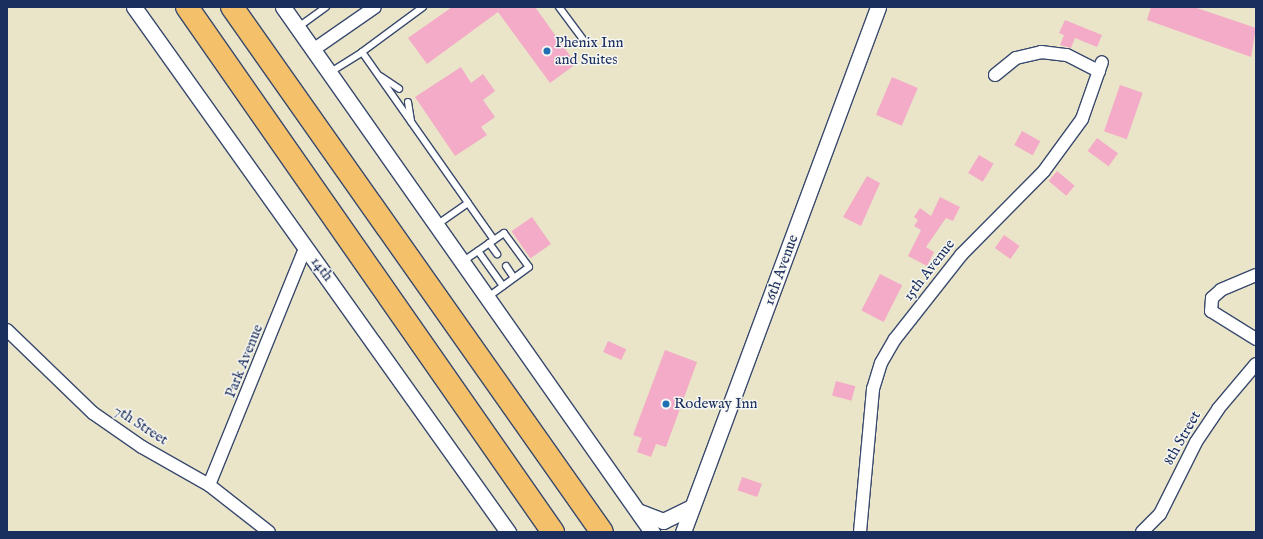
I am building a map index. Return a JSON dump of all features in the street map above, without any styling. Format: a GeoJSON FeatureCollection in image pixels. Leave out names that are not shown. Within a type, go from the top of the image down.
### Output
{"type":"FeatureCollection","features":[{"type":"Feature","properties":{"kind":"highway"},"geometry":{"type":"LineString","coordinates":[[187,7],[553,532]]}},
{"type":"Feature","properties":{"kind":"highway"},"geometry":{"type":"LineString","coordinates":[[232,7],[602,532]]}},
{"type":"Feature","properties":{"kind":"street","name":"14th"},"geometry":{"type":"LineString","coordinates":[[134,7],[508,532]]}},
{"type":"Feature","properties":{"kind":"street"},"geometry":{"type":"LineString","coordinates":[[283,7],[652,532]]}},
{"type":"Feature","properties":{"kind":"street"},"geometry":{"type":"LineString","coordinates":[[313,50],[375,7]]}},
{"type":"Feature","properties":{"kind":"street","name":"16th Avenue"},"geometry":{"type":"LineString","coordinates":[[683,532],[878,7]]}},
{"type":"Feature","properties":{"kind":"street","name":"15th Avenue"},"geometry":{"type":"LineString","coordinates":[[860,532],[873,389],[881,363],[895,339],[961,255],[1044,171],[1082,119],[1100,67],[1067,55],[1041,52],[1016,58],[995,75]]}},
{"type":"Feature","properties":{"kind":"street","name":"Park Avenue"},"geometry":{"type":"LineString","coordinates":[[209,485],[305,248]]}},
{"type":"Feature","properties":{"kind":"street"},"geometry":{"type":"LineString","coordinates":[[1256,275],[1222,290],[1212,298],[1210,311],[1256,340]]}},
{"type":"Feature","properties":{"kind":"street","name":"7th Street"},"geometry":{"type":"LineString","coordinates":[[7,330],[93,413],[142,447],[209,485],[269,532]]}},
{"type":"Feature","properties":{"kind":"street","name":"8th Street"},"geometry":{"type":"LineString","coordinates":[[1142,532],[1160,514],[1196,442],[1218,409],[1256,364]]}},
{"type":"Feature","properties":{"kind":"street"},"geometry":{"type":"LineString","coordinates":[[635,508],[651,519],[663,521],[692,507]]}},
{"type":"Feature","properties":{"kind":"lane"},"geometry":{"type":"LineString","coordinates":[[297,28],[326,7]]}},
{"type":"Feature","properties":{"kind":"lane"},"geometry":{"type":"LineString","coordinates":[[329,73],[362,52],[423,7]]}},
{"type":"Feature","properties":{"kind":"lane"},"geometry":{"type":"LineString","coordinates":[[560,7],[585,42]]}},
{"type":"Feature","properties":{"kind":"lane"},"geometry":{"type":"LineString","coordinates":[[362,52],[468,203],[497,254]]}},
{"type":"Feature","properties":{"kind":"lane"},"geometry":{"type":"LineString","coordinates":[[378,75],[399,89]]}},
{"type":"Feature","properties":{"kind":"lane"},"geometry":{"type":"LineString","coordinates":[[408,102],[411,122]]}},
{"type":"Feature","properties":{"kind":"lane"},"geometry":{"type":"LineString","coordinates":[[436,225],[468,203]]}},
{"type":"Feature","properties":{"kind":"lane"},"geometry":{"type":"LineString","coordinates":[[462,262],[504,233],[529,267],[487,298]]}},
{"type":"Feature","properties":{"kind":"lane"},"geometry":{"type":"LineString","coordinates":[[478,251],[503,286]]}},
{"type":"Feature","properties":{"kind":"lane"},"geometry":{"type":"LineString","coordinates":[[506,266],[514,278]]}},
{"type":"Feature","properties":{"kind":"building","name":"Phenix Inn and Suites"},"geometry":{"type":"Polygon","coordinates":[[[452,7],[535,7],[576,64],[550,83],[498,12],[427,64],[408,38],[452,7]]]}},
{"type":"Feature","properties":{"kind":"building"},"geometry":{"type":"Polygon","coordinates":[[[1151,7],[1194,7],[1256,28],[1251,57],[1147,20],[1151,7]]]}},
{"type":"Feature","properties":{"kind":"building"},"geometry":{"type":"Polygon","coordinates":[[[1065,20],[1102,35],[1097,47],[1075,38],[1071,48],[1060,45],[1064,35],[1059,33],[1065,20]]]}},
{"type":"Feature","properties":{"kind":"building"},"geometry":{"type":"Polygon","coordinates":[[[461,67],[471,83],[483,74],[495,91],[483,100],[495,117],[481,127],[487,135],[455,156],[415,97],[461,67]]]}},
{"type":"Feature","properties":{"kind":"building"},"geometry":{"type":"Polygon","coordinates":[[[892,77],[918,88],[902,126],[876,115],[892,77]]]}},
{"type":"Feature","properties":{"kind":"building"},"geometry":{"type":"Polygon","coordinates":[[[1120,85],[1143,93],[1127,139],[1104,131],[1120,85]]]}},
{"type":"Feature","properties":{"kind":"building"},"geometry":{"type":"Polygon","coordinates":[[[1022,131],[1040,141],[1033,155],[1014,145],[1022,131]]]}},
{"type":"Feature","properties":{"kind":"building"},"geometry":{"type":"Polygon","coordinates":[[[1097,138],[1118,153],[1109,166],[1088,151],[1097,138]]]}},
{"type":"Feature","properties":{"kind":"building"},"geometry":{"type":"Polygon","coordinates":[[[979,155],[994,164],[983,182],[968,173],[979,155]]]}},
{"type":"Feature","properties":{"kind":"building"},"geometry":{"type":"Polygon","coordinates":[[[1057,171],[1075,186],[1066,196],[1049,181],[1057,171]]]}},
{"type":"Feature","properties":{"kind":"building"},"geometry":{"type":"Polygon","coordinates":[[[867,176],[880,183],[861,226],[843,217],[867,176]]]}},
{"type":"Feature","properties":{"kind":"building"},"geometry":{"type":"Polygon","coordinates":[[[940,197],[960,207],[953,221],[946,218],[926,247],[934,252],[927,266],[908,256],[921,230],[914,226],[918,220],[914,217],[920,208],[931,216],[940,197]]]}},
{"type":"Feature","properties":{"kind":"building"},"geometry":{"type":"Polygon","coordinates":[[[532,217],[551,244],[530,258],[512,231],[532,217]]]}},
{"type":"Feature","properties":{"kind":"building"},"geometry":{"type":"Polygon","coordinates":[[[1004,235],[1020,246],[1010,259],[995,248],[1004,235]]]}},
{"type":"Feature","properties":{"kind":"building"},"geometry":{"type":"Polygon","coordinates":[[[880,274],[902,285],[884,322],[861,311],[880,274]]]}},
{"type":"Feature","properties":{"kind":"building"},"geometry":{"type":"Polygon","coordinates":[[[608,341],[626,349],[621,360],[603,352],[608,341]]]}},
{"type":"Feature","properties":{"kind":"building","name":"Rodeway Inn"},"geometry":{"type":"Polygon","coordinates":[[[665,350],[697,362],[666,447],[656,444],[651,457],[637,452],[642,438],[633,435],[665,350]]]}},
{"type":"Feature","properties":{"kind":"building"},"geometry":{"type":"Polygon","coordinates":[[[836,381],[855,386],[851,401],[832,395],[836,381]]]}},
{"type":"Feature","properties":{"kind":"building"},"geometry":{"type":"Polygon","coordinates":[[[742,477],[762,484],[757,497],[737,490],[742,477]]]}},
{"type":"Feature","properties":{"kind":"place","name":"Phenix Inn and Suites"},"geometry":{"type":"Point","coordinates":[547,51]}},
{"type":"Feature","properties":{"kind":"place","name":"Rodeway Inn"},"geometry":{"type":"Point","coordinates":[666,404]}}]}
